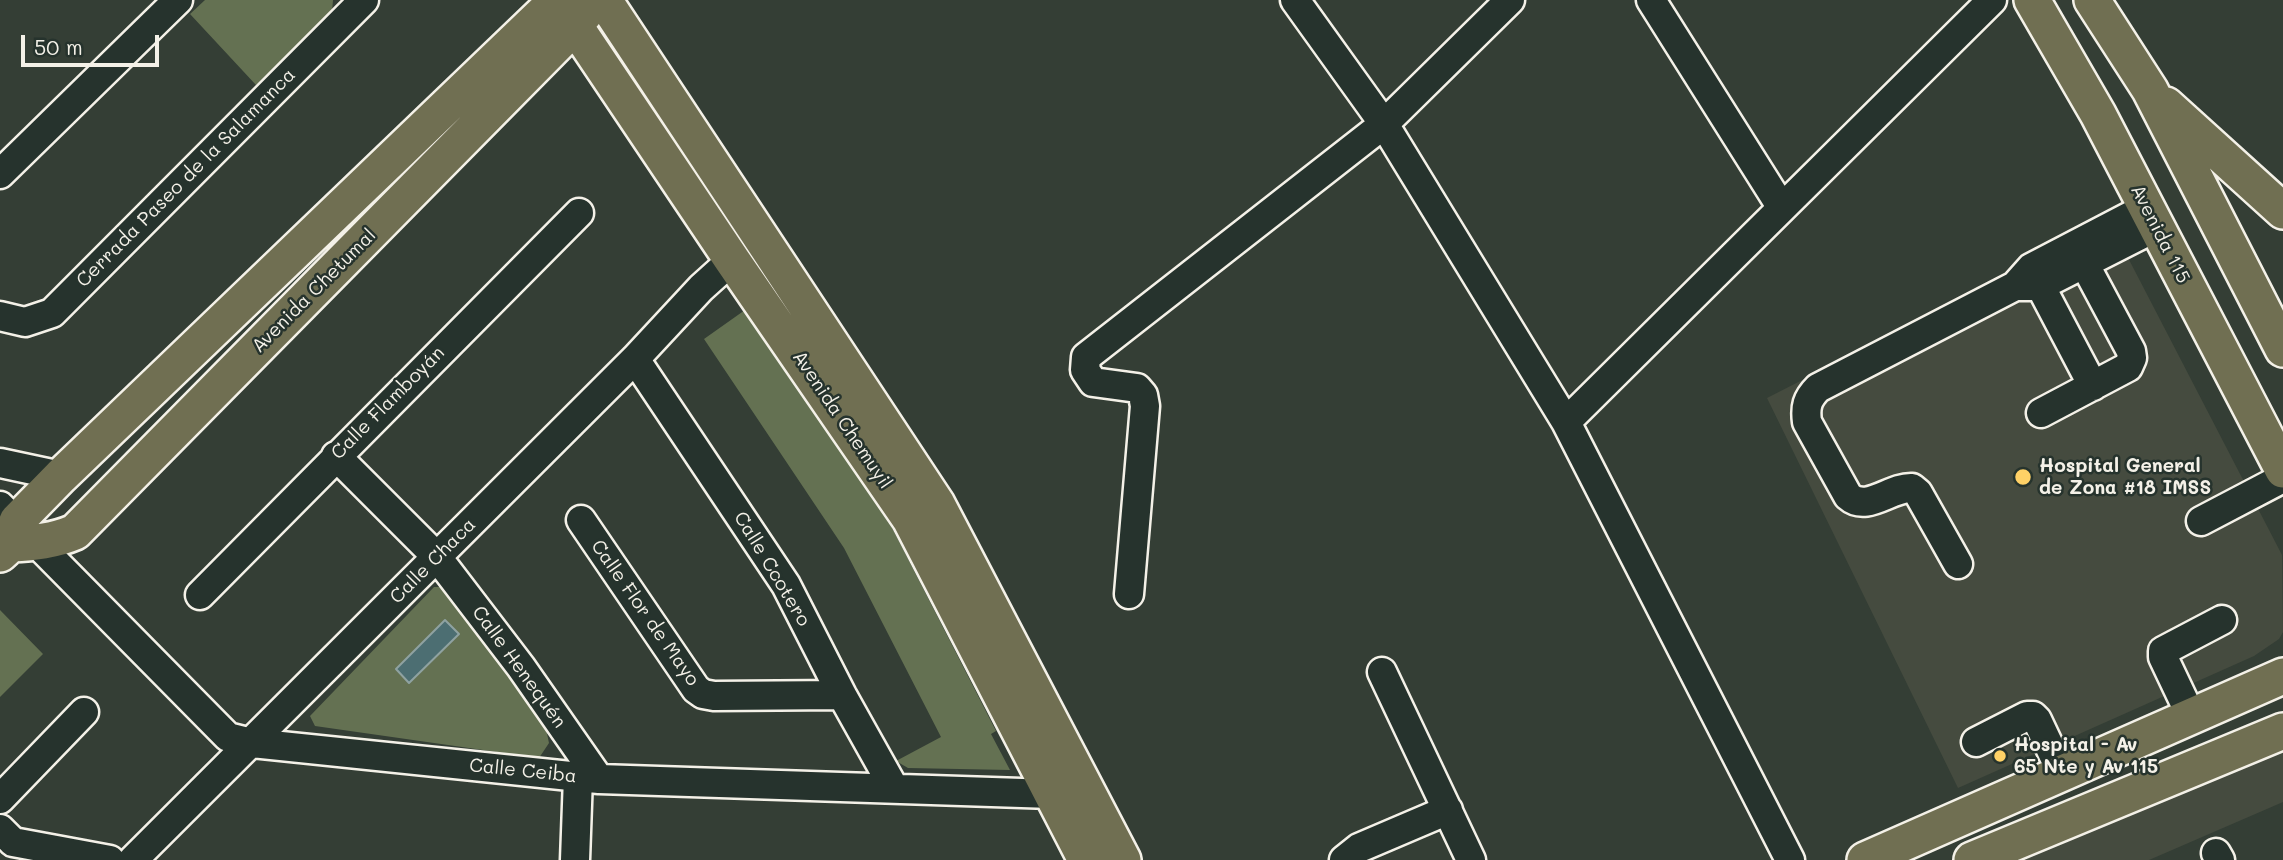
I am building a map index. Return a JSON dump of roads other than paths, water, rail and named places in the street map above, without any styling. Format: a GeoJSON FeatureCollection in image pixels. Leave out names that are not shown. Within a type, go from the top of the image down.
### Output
{"type":"FeatureCollection","features":[{"type":"Feature","properties":{"kind":"main road","name":"Avenida Chemuyil"},"geometry":{"type":"LineString","coordinates":[[604,0],[923,511],[1123,860]]}},
{"type":"Feature","properties":{"kind":"main road","name":"Avenida 115"},"geometry":{"type":"LineString","coordinates":[[2032,0],[2098,114],[2283,470]]}},
{"type":"Feature","properties":{"kind":"main road"},"geometry":{"type":"LineString","coordinates":[[2092,0],[2150,90],[2283,349]]}},
{"type":"Feature","properties":{"kind":"main road","name":"Avenida Chemuyil"},"geometry":{"type":"LineString","coordinates":[[573,6],[732,260],[923,511],[1052,794],[1086,860]]}},
{"type":"Feature","properties":{"kind":"main road","name":"Avenida Chetumal"},"geometry":{"type":"LineString","coordinates":[[13,533],[61,476],[573,6]]}},
{"type":"Feature","properties":{"kind":"main road","name":"Avenida Chetumal"},"geometry":{"type":"LineString","coordinates":[[13,533],[58,539],[75,532],[573,6]]}},
{"type":"Feature","properties":{"kind":"main road"},"geometry":{"type":"LineString","coordinates":[[2150,90],[2283,211]]}},
{"type":"Feature","properties":{"kind":"main road"},"geometry":{"type":"LineString","coordinates":[[1864,860],[2283,676]]}},
{"type":"Feature","properties":{"kind":"main road"},"geometry":{"type":"LineString","coordinates":[[1972,860],[2283,731]]}},
{"type":"Feature","properties":{"kind":"street"},"geometry":{"type":"LineString","coordinates":[[0,174],[178,0]]}},
{"type":"Feature","properties":{"kind":"street"},"geometry":{"type":"LineString","coordinates":[[1295,0],[1384,124],[1566,422],[1790,860]]}},
{"type":"Feature","properties":{"kind":"street"},"geometry":{"type":"LineString","coordinates":[[1129,594],[1145,406],[1143,395],[1137,388],[1093,382],[1086,370],[1086,358],[1384,124],[1510,0]]}},
{"type":"Feature","properties":{"kind":"street"},"geometry":{"type":"LineString","coordinates":[[1650,0],[1782,208]]}},
{"type":"Feature","properties":{"kind":"street"},"geometry":{"type":"LineString","coordinates":[[1566,422],[1992,0]]}},
{"type":"Feature","properties":{"kind":"street","name":"Cerrada Paseo de la Salamanca"},"geometry":{"type":"LineString","coordinates":[[0,316],[25,322],[52,313],[359,1]]}},
{"type":"Feature","properties":{"kind":"street","name":"Calle Flamboyán"},"geometry":{"type":"LineString","coordinates":[[200,595],[579,213]]}},
{"type":"Feature","properties":{"kind":"street"},"geometry":{"type":"LineString","coordinates":[[2029,280],[2084,263],[2151,217]]}},
{"type":"Feature","properties":{"kind":"street"},"geometry":{"type":"LineString","coordinates":[[1958,564],[1918,493],[1912,488],[1896,489],[1866,503],[1854,502],[1848,496],[1807,422],[1805,410],[1809,397],[1818,388],[2151,217]]}},
{"type":"Feature","properties":{"kind":"street","name":"Calle Chaca"},"geometry":{"type":"LineString","coordinates":[[134,860],[635,359],[701,288],[732,260]]}},
{"type":"Feature","properties":{"kind":"street"},"geometry":{"type":"LineString","coordinates":[[2041,413],[2128,367],[2132,358],[2131,351],[2084,263]]}},
{"type":"Feature","properties":{"kind":"street"},"geometry":{"type":"LineString","coordinates":[[2029,280],[2094,386]]}},
{"type":"Feature","properties":{"kind":"street","name":"Calle Ccotero"},"geometry":{"type":"LineString","coordinates":[[635,359],[786,585],[894,789]]}},
{"type":"Feature","properties":{"kind":"street","name":"Calle Henequén"},"geometry":{"type":"LineString","coordinates":[[336,456],[437,557],[522,667],[589,778]]}},
{"type":"Feature","properties":{"kind":"street"},"geometry":{"type":"LineString","coordinates":[[0,463],[61,476]]}},
{"type":"Feature","properties":{"kind":"street"},"geometry":{"type":"LineString","coordinates":[[2201,521],[2283,478]]}},
{"type":"Feature","properties":{"kind":"street","name":"Calle Flor de Mayo"},"geometry":{"type":"LineString","coordinates":[[580,520],[696,689],[703,694],[842,695]]}},
{"type":"Feature","properties":{"kind":"street","name":"Calle Ceiba"},"geometry":{"type":"LineString","coordinates":[[13,533],[64,572],[228,737],[252,743],[589,778],[1052,794]]}},
{"type":"Feature","properties":{"kind":"street"},"geometry":{"type":"LineString","coordinates":[[2191,716],[2163,657],[2163,651],[2222,620]]}},
{"type":"Feature","properties":{"kind":"street"},"geometry":{"type":"LineString","coordinates":[[1382,672],[1471,860]]}},
{"type":"Feature","properties":{"kind":"street"},"geometry":{"type":"LineString","coordinates":[[0,799],[84,712]]}},
{"type":"Feature","properties":{"kind":"street"},"geometry":{"type":"LineString","coordinates":[[1976,742],[2026,716],[2033,716],[2062,773]]}},
{"type":"Feature","properties":{"kind":"street"},"geometry":{"type":"LineString","coordinates":[[575,860],[589,778]]}},
{"type":"Feature","properties":{"kind":"street"},"geometry":{"type":"LineString","coordinates":[[1344,860],[1359,848],[1448,810]]}},
{"type":"Feature","properties":{"kind":"street"},"geometry":{"type":"LineString","coordinates":[[0,829],[13,842],[110,860]]}},
{"type":"Feature","properties":{"kind":"water"},"geometry":{"type":"Polygon","coordinates":[[[445,620],[459,634],[409,683],[396,669],[445,620]]]}},
{"type":"Feature","properties":{"kind":"place","name":"Hospital General de Zona #18 IMSS"},"geometry":{"type":"Point","coordinates":[2023,477]}},
{"type":"Feature","properties":{"kind":"place","name":"Hospital - Av 65 Nte y Av 115"},"geometry":{"type":"Point","coordinates":[2000,756]}}]}
